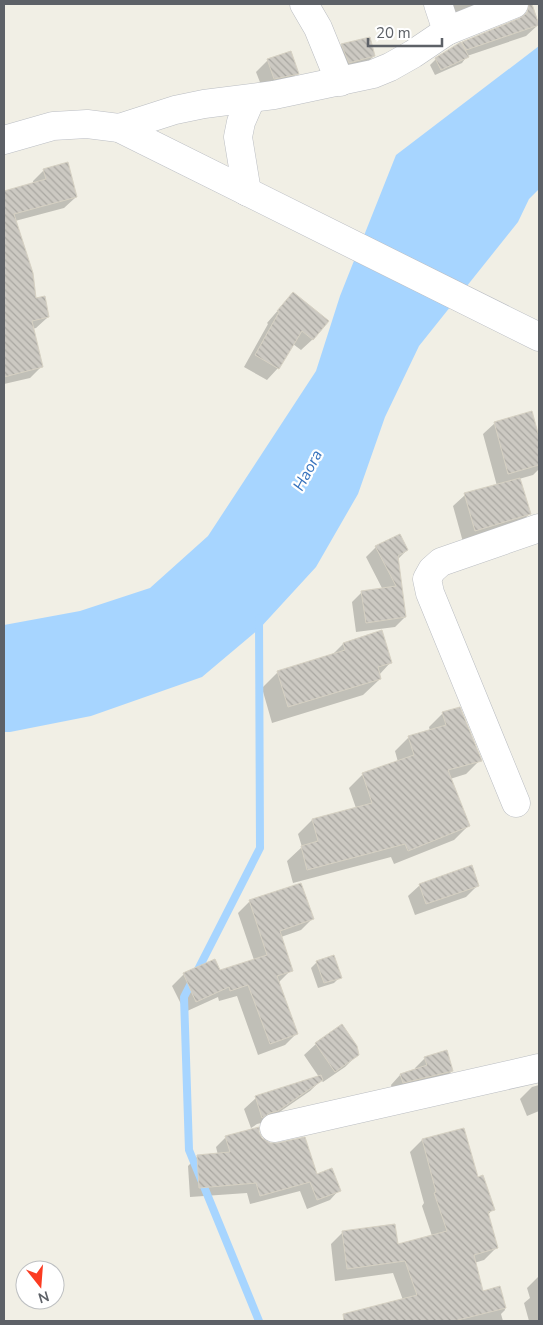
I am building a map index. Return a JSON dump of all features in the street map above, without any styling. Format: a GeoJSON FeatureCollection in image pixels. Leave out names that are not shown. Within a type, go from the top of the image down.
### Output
{"type":"FeatureCollection","features":[{"type":"Feature","properties":{"kind":"street"},"geometry":{"type":"LineString","coordinates":[[304,4],[318,28],[340,82]]}},
{"type":"Feature","properties":{"kind":"street"},"geometry":{"type":"LineString","coordinates":[[438,4],[447,32]]}},
{"type":"Feature","properties":{"kind":"street"},"geometry":{"type":"LineString","coordinates":[[118,128],[174,110],[252,98],[373,74],[390,67],[447,32],[514,4]]}},
{"type":"Feature","properties":{"kind":"street"},"geometry":{"type":"LineString","coordinates":[[252,98],[241,122],[238,137],[256,197]]}},
{"type":"Feature","properties":{"kind":"street"},"geometry":{"type":"LineString","coordinates":[[4,140],[53,126],[87,124],[118,128],[539,337]]}},
{"type":"Feature","properties":{"kind":"street"},"geometry":{"type":"LineString","coordinates":[[516,803],[430,593],[427,579],[432,570],[441,562],[539,528]]}},
{"type":"Feature","properties":{"kind":"street"},"geometry":{"type":"LineString","coordinates":[[274,1128],[539,1068]]}},
{"type":"Feature","properties":{"kind":"water","name":"Haora"},"geometry":{"type":"Polygon","coordinates":[[[539,46],[539,189],[529,199],[518,222],[419,346],[385,417],[358,494],[316,567],[260,628],[202,677],[91,716],[4,732],[4,625],[80,611],[150,588],[208,536],[316,371],[340,296],[396,155],[539,46]]]}},
{"type":"Feature","properties":{"kind":"building"},"geometry":{"type":"Polygon","coordinates":[[[529,4],[532,4],[539,25],[466,50],[462,42],[520,18],[527,13],[529,4]]]}},
{"type":"Feature","properties":{"kind":"building"},"geometry":{"type":"Polygon","coordinates":[[[370,37],[375,56],[349,63],[341,44],[370,37]]]}},
{"type":"Feature","properties":{"kind":"building"},"geometry":{"type":"Polygon","coordinates":[[[461,42],[469,57],[441,70],[435,58],[461,42]]]}},
{"type":"Feature","properties":{"kind":"building"},"geometry":{"type":"Polygon","coordinates":[[[291,51],[299,74],[274,79],[267,59],[291,51]]]}},
{"type":"Feature","properties":{"kind":"building"},"geometry":{"type":"Polygon","coordinates":[[[68,162],[77,197],[14,214],[33,273],[36,298],[45,296],[49,317],[32,321],[43,367],[4,377],[4,191],[46,179],[43,169],[68,162]]]}},
{"type":"Feature","properties":{"kind":"building"},"geometry":{"type":"Polygon","coordinates":[[[293,292],[329,321],[313,340],[302,331],[279,369],[255,355],[279,312],[277,311],[293,292]]]}},
{"type":"Feature","properties":{"kind":"building"},"geometry":{"type":"Polygon","coordinates":[[[532,411],[539,437],[539,465],[508,474],[494,422],[532,411]]]}},
{"type":"Feature","properties":{"kind":"building"},"geometry":{"type":"Polygon","coordinates":[[[520,478],[531,514],[475,531],[464,493],[520,478]]]}},
{"type":"Feature","properties":{"kind":"building"},"geometry":{"type":"Polygon","coordinates":[[[400,534],[408,550],[398,556],[406,617],[366,623],[361,591],[396,586],[375,546],[400,534]]]}},
{"type":"Feature","properties":{"kind":"building"},"geometry":{"type":"Polygon","coordinates":[[[382,630],[392,663],[378,667],[381,679],[288,707],[277,671],[345,650],[343,643],[382,630]]]}},
{"type":"Feature","properties":{"kind":"building"},"geometry":{"type":"Polygon","coordinates":[[[460,707],[482,761],[448,770],[470,826],[408,851],[405,844],[307,870],[301,846],[318,841],[312,819],[372,803],[362,773],[414,755],[408,736],[446,725],[442,712],[460,707]]]}},
{"type":"Feature","properties":{"kind":"building"},"geometry":{"type":"Polygon","coordinates":[[[472,865],[479,886],[426,904],[419,884],[472,865]]]}},
{"type":"Feature","properties":{"kind":"building"},"geometry":{"type":"Polygon","coordinates":[[[301,883],[314,919],[280,931],[293,971],[277,976],[298,1034],[270,1044],[248,985],[230,991],[229,987],[196,1002],[183,973],[215,959],[220,970],[267,955],[249,900],[301,883]]]}},
{"type":"Feature","properties":{"kind":"building"},"geometry":{"type":"Polygon","coordinates":[[[334,955],[342,978],[324,983],[316,961],[334,955]]]}},
{"type":"Feature","properties":{"kind":"building"},"geometry":{"type":"Polygon","coordinates":[[[342,1024],[357,1046],[359,1055],[335,1072],[315,1043],[342,1024]]]}},
{"type":"Feature","properties":{"kind":"building"},"geometry":{"type":"Polygon","coordinates":[[[447,1050],[453,1071],[403,1083],[400,1074],[427,1065],[424,1057],[447,1050]]]}},
{"type":"Feature","properties":{"kind":"building"},"geometry":{"type":"Polygon","coordinates":[[[321,1075],[323,1080],[278,1111],[262,1118],[255,1096],[321,1075]]]}},
{"type":"Feature","properties":{"kind":"building"},"geometry":{"type":"Polygon","coordinates":[[[259,1127],[262,1138],[270,1143],[305,1137],[317,1174],[332,1168],[341,1191],[317,1200],[310,1182],[260,1196],[256,1183],[199,1188],[197,1155],[230,1152],[225,1136],[259,1127]]]}},
{"type":"Feature","properties":{"kind":"building"},"geometry":{"type":"Polygon","coordinates":[[[464,1128],[478,1177],[483,1175],[495,1210],[488,1212],[498,1248],[474,1255],[483,1291],[500,1286],[506,1308],[454,1321],[344,1321],[343,1314],[417,1295],[405,1261],[347,1269],[342,1231],[395,1224],[398,1244],[447,1231],[434,1193],[436,1192],[422,1139],[464,1128]]]}},
{"type":"Feature","properties":{"kind":"waterway"},"geometry":{"type":"LineString","coordinates":[[259,618],[260,848],[184,997],[189,1150],[259,1321]]}}]}
